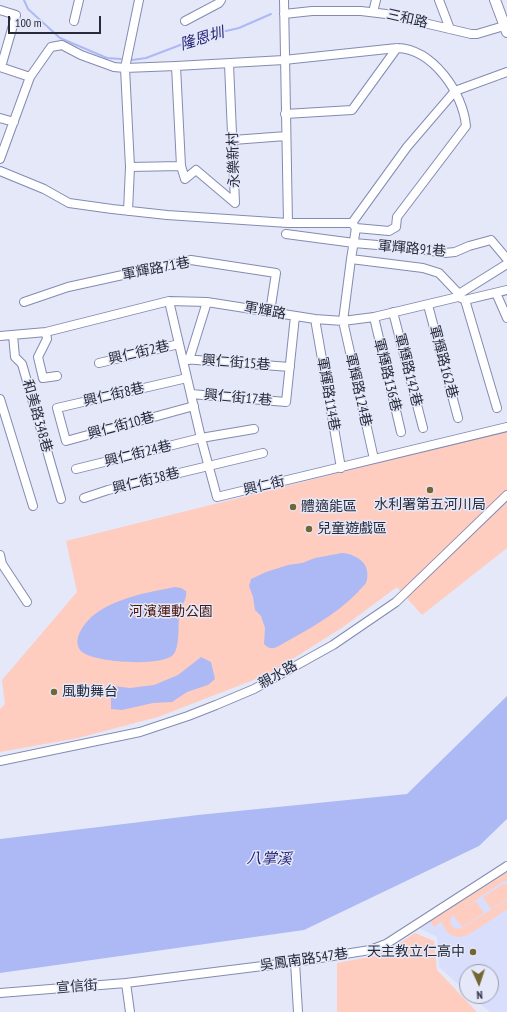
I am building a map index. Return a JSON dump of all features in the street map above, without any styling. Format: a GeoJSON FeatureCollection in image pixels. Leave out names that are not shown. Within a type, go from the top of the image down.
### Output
{"type":"FeatureCollection","features":[{"type":"Feature","properties":{"kind":"main road"},"geometry":{"type":"LineString","coordinates":[[495,0],[506,29]]}},
{"type":"Feature","properties":{"kind":"street"},"geometry":{"type":"LineString","coordinates":[[74,21],[79,0]]}},
{"type":"Feature","properties":{"kind":"street"},"geometry":{"type":"LineString","coordinates":[[128,211],[130,167],[125,68],[139,0]]}},
{"type":"Feature","properties":{"kind":"street"},"geometry":{"type":"LineString","coordinates":[[185,21],[219,3],[221,0]]}},
{"type":"Feature","properties":{"kind":"street"},"geometry":{"type":"LineString","coordinates":[[284,0],[288,223]]}},
{"type":"Feature","properties":{"kind":"street"},"geometry":{"type":"LineString","coordinates":[[373,12],[376,0]]}},
{"type":"Feature","properties":{"kind":"street"},"geometry":{"type":"LineString","coordinates":[[438,0],[450,28]]}},
{"type":"Feature","properties":{"kind":"street"},"geometry":{"type":"LineString","coordinates":[[0,10],[16,15],[0,67],[30,77]]}},
{"type":"Feature","properties":{"kind":"street","name":"三和路"},"geometry":{"type":"LineString","coordinates":[[284,14],[312,11],[361,10],[450,28],[471,34],[506,29]]}},
{"type":"Feature","properties":{"kind":"street"},"geometry":{"type":"LineString","coordinates":[[0,159],[30,77],[51,47],[62,44],[81,55],[114,67],[125,68],[229,64],[404,48],[419,53],[449,80],[465,115],[466,126],[397,216],[396,227],[389,231],[354,225],[288,223],[128,211],[69,202],[44,188],[0,171]]}},
{"type":"Feature","properties":{"kind":"street"},"geometry":{"type":"LineString","coordinates":[[285,114],[352,110],[396,48]]}},
{"type":"Feature","properties":{"kind":"street","name":"永樂新村"},"geometry":{"type":"LineString","coordinates":[[181,166],[185,179],[196,170],[235,203],[229,64]]}},
{"type":"Feature","properties":{"kind":"street"},"geometry":{"type":"LineString","coordinates":[[130,167],[181,166],[176,66]]}},
{"type":"Feature","properties":{"kind":"street"},"geometry":{"type":"LineString","coordinates":[[343,321],[354,243],[354,225],[407,147],[455,91],[507,72]]}},
{"type":"Feature","properties":{"kind":"street"},"geometry":{"type":"LineString","coordinates":[[0,118],[14,122]]}},
{"type":"Feature","properties":{"kind":"street"},"geometry":{"type":"LineString","coordinates":[[233,140],[286,136]]}},
{"type":"Feature","properties":{"kind":"street","name":"軍輝路91巷"},"geometry":{"type":"LineString","coordinates":[[286,234],[445,253],[455,252],[469,246],[491,240],[507,259]]}},
{"type":"Feature","properties":{"kind":"street"},"geometry":{"type":"LineString","coordinates":[[351,259],[423,268],[439,272],[460,297],[497,408]]}},
{"type":"Feature","properties":{"kind":"street","name":"軍輝路71巷"},"geometry":{"type":"LineString","coordinates":[[24,302],[68,287],[191,260],[276,273],[270,312]]}},
{"type":"Feature","properties":{"kind":"street","name":"軍輝路"},"geometry":{"type":"LineString","coordinates":[[0,336],[46,332],[169,301],[207,302],[315,319],[343,321],[374,317],[460,297],[507,264]]}},
{"type":"Feature","properties":{"kind":"street"},"geometry":{"type":"LineString","coordinates":[[460,297],[496,293],[507,290]]}},
{"type":"Feature","properties":{"kind":"street"},"geometry":{"type":"LineString","coordinates":[[496,293],[507,318]]}},
{"type":"Feature","properties":{"kind":"street","name":"興仁街"},"geometry":{"type":"LineString","coordinates":[[169,301],[179,344],[186,360],[187,378],[217,497],[507,427]]}},
{"type":"Feature","properties":{"kind":"street"},"geometry":{"type":"LineString","coordinates":[[186,360],[207,302]]}},
{"type":"Feature","properties":{"kind":"street","name":"軍輝路162巷"},"geometry":{"type":"LineString","coordinates":[[428,305],[458,418]]}},
{"type":"Feature","properties":{"kind":"street","name":"軍輝路142巷"},"geometry":{"type":"LineString","coordinates":[[393,312],[423,428]]}},
{"type":"Feature","properties":{"kind":"street"},"geometry":{"type":"LineString","coordinates":[[290,367],[295,316]]}},
{"type":"Feature","properties":{"kind":"street","name":"軍輝路136巷"},"geometry":{"type":"LineString","coordinates":[[374,317],[401,432]]}},
{"type":"Feature","properties":{"kind":"street","name":"軍輝路114巷"},"geometry":{"type":"LineString","coordinates":[[315,319],[341,468]]}},
{"type":"Feature","properties":{"kind":"street","name":"軍輝路124巷"},"geometry":{"type":"LineString","coordinates":[[343,321],[374,459]]}},
{"type":"Feature","properties":{"kind":"street"},"geometry":{"type":"LineString","coordinates":[[46,332],[47,339],[38,357],[43,378],[57,376]]}},
{"type":"Feature","properties":{"kind":"street","name":"和美路348巷"},"geometry":{"type":"LineString","coordinates":[[13,335],[15,357],[22,364],[61,499]]}},
{"type":"Feature","properties":{"kind":"street","name":"興仁街2巷"},"geometry":{"type":"LineString","coordinates":[[99,363],[179,344]]}},
{"type":"Feature","properties":{"kind":"street","name":"興仁街15巷"},"geometry":{"type":"LineString","coordinates":[[186,360],[290,367]]}},
{"type":"Feature","properties":{"kind":"street","name":"興仁街17巷"},"geometry":{"type":"LineString","coordinates":[[191,394],[286,402],[290,367]]}},
{"type":"Feature","properties":{"kind":"street","name":"興仁街8巷"},"geometry":{"type":"LineString","coordinates":[[61,424],[57,408],[187,378]]}},
{"type":"Feature","properties":{"kind":"street"},"geometry":{"type":"LineString","coordinates":[[0,400],[33,506]]}},
{"type":"Feature","properties":{"kind":"street","name":"興仁街10巷"},"geometry":{"type":"LineString","coordinates":[[61,424],[66,441],[194,406]]}},
{"type":"Feature","properties":{"kind":"street","name":"興仁街24巷"},"geometry":{"type":"LineString","coordinates":[[76,469],[201,438],[254,430]]}},
{"type":"Feature","properties":{"kind":"street","name":"興仁街38巷"},"geometry":{"type":"LineString","coordinates":[[84,498],[108,490],[263,453]]}},
{"type":"Feature","properties":{"kind":"street","name":"親水路"},"geometry":{"type":"LineString","coordinates":[[0,761],[140,732],[188,716],[254,689],[333,645],[396,602],[507,495]]}},
{"type":"Feature","properties":{"kind":"street"},"geometry":{"type":"LineString","coordinates":[[0,556],[2,564],[27,602]]}},
{"type":"Feature","properties":{"kind":"street","name":"吳鳳南路547巷"},"geometry":{"type":"LineString","coordinates":[[126,983],[295,962],[370,950],[386,944],[507,866]]}},
{"type":"Feature","properties":{"kind":"street"},"geometry":{"type":"LineString","coordinates":[[295,962],[298,1012]]}},
{"type":"Feature","properties":{"kind":"street"},"geometry":{"type":"LineString","coordinates":[[126,983],[130,1012]]}},
{"type":"Feature","properties":{"kind":"street","name":"宣信街"},"geometry":{"type":"LineString","coordinates":[[0,993],[126,983]]}},
{"type":"Feature","properties":{"kind":"shaded area","name":"天主教立仁高中"},"geometry":{"type":"Polygon","coordinates":[[[507,870],[507,1012],[490,1012],[481,1004],[499,1004],[499,964],[459,964],[459,985],[439,967],[437,937],[419,928],[418,926],[507,870]]]}},
{"type":"Feature","properties":{"kind":"green space","name":"河濱運動公園"},"geometry":{"type":"Polygon","coordinates":[[[507,428],[507,548],[422,615],[397,587],[343,627],[269,674],[158,717],[78,738],[0,752],[0,709],[5,704],[2,680],[77,592],[66,541],[363,467],[507,428]]]}},
{"type":"Feature","properties":{"kind":"green space"},"geometry":{"type":"Polygon","coordinates":[[[507,872],[507,881],[504,881],[461,910],[476,901],[484,913],[462,927],[453,915],[450,923],[454,928],[460,929],[507,900],[507,909],[480,927],[461,937],[453,936],[447,932],[444,929],[442,921],[434,927],[430,921],[507,872]]]}},
{"type":"Feature","properties":{"kind":"green space"},"geometry":{"type":"Polygon","coordinates":[[[505,883],[507,886],[507,899],[491,909],[483,897],[505,883]]]}},
{"type":"Feature","properties":{"kind":"green space"},"geometry":{"type":"Polygon","coordinates":[[[415,933],[434,941],[437,970],[459,993],[459,1004],[469,1004],[477,1012],[337,1012],[337,963],[369,957],[387,951],[415,933]]]}},
{"type":"Feature","properties":{"kind":"water"},"geometry":{"type":"Polygon","coordinates":[[[342,553],[355,556],[363,562],[367,572],[366,583],[349,601],[319,622],[277,647],[270,648],[266,646],[264,644],[265,628],[261,616],[255,610],[253,597],[249,586],[251,579],[266,572],[288,565],[342,553]]]}},
{"type":"Feature","properties":{"kind":"water"},"geometry":{"type":"Polygon","coordinates":[[[175,587],[186,591],[186,594],[179,613],[178,642],[173,655],[166,659],[155,661],[126,662],[97,658],[80,650],[77,643],[79,634],[87,621],[97,613],[122,600],[149,592],[175,587]]]}},
{"type":"Feature","properties":{"kind":"water"},"geometry":{"type":"Polygon","coordinates":[[[201,657],[211,662],[215,679],[208,685],[187,692],[172,702],[153,703],[122,710],[111,709],[113,686],[130,688],[154,685],[178,675],[201,657]]]}},
{"type":"Feature","properties":{"kind":"water","name":"八掌溪"},"geometry":{"type":"Polygon","coordinates":[[[507,696],[507,819],[479,846],[304,930],[0,973],[0,839],[198,815],[407,794],[507,696]]]}},
{"type":"Feature","properties":{"kind":"waterway","name":"隆恩圳"},"geometry":{"type":"LineString","coordinates":[[24,0],[28,9],[60,38],[107,58],[121,59]]}},
{"type":"Feature","properties":{"kind":"waterway","name":"隆恩圳"},"geometry":{"type":"LineString","coordinates":[[132,60],[146,58],[204,36],[239,28],[271,14]]}},
{"type":"Feature","properties":{"kind":"place","name":"水利署第五河川局"},"geometry":{"type":"Point","coordinates":[430,490]}},
{"type":"Feature","properties":{"kind":"place","name":"體適能區"},"geometry":{"type":"Point","coordinates":[293,507]}},
{"type":"Feature","properties":{"kind":"place","name":"兒童遊戲區"},"geometry":{"type":"Point","coordinates":[309,529]}},
{"type":"Feature","properties":{"kind":"place","name":"風動舞台"},"geometry":{"type":"Point","coordinates":[54,692]}},
{"type":"Feature","properties":{"kind":"place","name":"天主教立仁高中"},"geometry":{"type":"Point","coordinates":[473,952]}}]}
